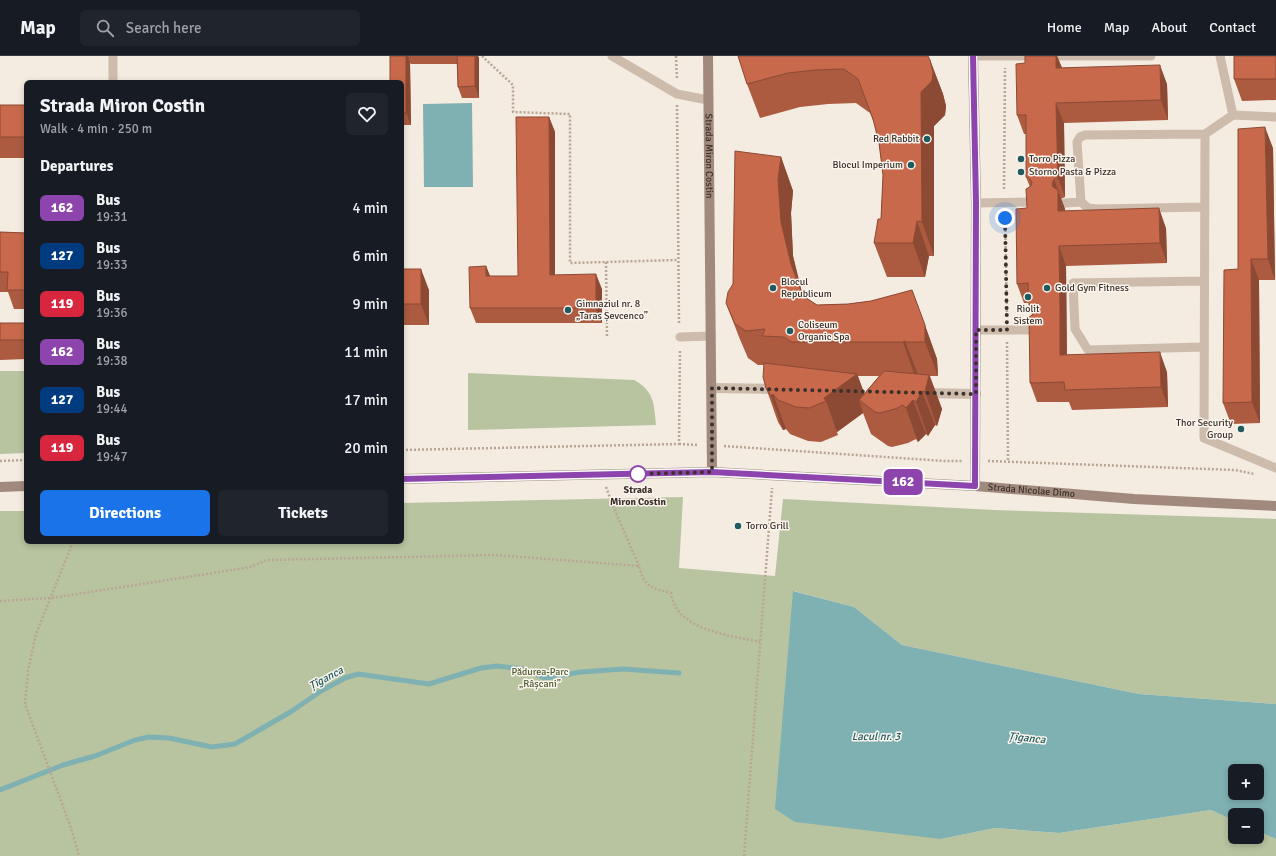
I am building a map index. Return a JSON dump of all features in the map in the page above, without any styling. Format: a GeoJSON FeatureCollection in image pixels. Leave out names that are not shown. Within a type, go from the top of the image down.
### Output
{"type":"FeatureCollection","features":[{"type":"Feature","properties":{"kind":"main road","name":"Strada Miron Costin"},"geometry":{"type":"LineString","coordinates":[[708,56],[712,336],[712,472]]}},
{"type":"Feature","properties":{"kind":"main road"},"geometry":{"type":"LineString","coordinates":[[973,56],[976,202],[975,486]]}},
{"type":"Feature","properties":{"kind":"main road","name":"Strada Nicolae Dimo"},"geometry":{"type":"LineString","coordinates":[[404,479],[712,472],[975,486],[1134,499],[1276,506]]}},
{"type":"Feature","properties":{"kind":"main road"},"geometry":{"type":"LineString","coordinates":[[0,487],[24,486]]}},
{"type":"Feature","properties":{"kind":"street"},"geometry":{"type":"LineString","coordinates":[[712,388],[785,390]]}},
{"type":"Feature","properties":{"kind":"street"},"geometry":{"type":"LineString","coordinates":[[913,392],[976,394]]}},
{"type":"Feature","properties":{"kind":"lane"},"geometry":{"type":"LineString","coordinates":[[113,56],[113,80]]}},
{"type":"Feature","properties":{"kind":"lane"},"geometry":{"type":"LineString","coordinates":[[612,56],[677,94],[708,100]]}},
{"type":"Feature","properties":{"kind":"lane"},"geometry":{"type":"LineString","coordinates":[[973,56],[1151,56]]}},
{"type":"Feature","properties":{"kind":"lane"},"geometry":{"type":"LineString","coordinates":[[1220,56],[1233,115]]}},
{"type":"Feature","properties":{"kind":"lane"},"geometry":{"type":"LineString","coordinates":[[1081,202],[1077,142],[1080,137],[1205,134],[1233,115],[1276,117]]}},
{"type":"Feature","properties":{"kind":"lane"},"geometry":{"type":"LineString","coordinates":[[1205,134],[1204,438],[1276,468]]}},
{"type":"Feature","properties":{"kind":"lane"},"geometry":{"type":"LineString","coordinates":[[976,202],[1033,202]]}},
{"type":"Feature","properties":{"kind":"lane"},"geometry":{"type":"LineString","coordinates":[[1065,203],[1081,202],[1088,208],[1098,209],[1204,208]]}},
{"type":"Feature","properties":{"kind":"lane"},"geometry":{"type":"LineString","coordinates":[[1204,281],[1073,284],[1071,329],[1088,350],[1204,348]]}},
{"type":"Feature","properties":{"kind":"lane"},"geometry":{"type":"LineString","coordinates":[[976,330],[1036,330]]}},
{"type":"Feature","properties":{"kind":"lane"},"geometry":{"type":"LineString","coordinates":[[680,337],[712,336]]}},
{"type":"Feature","properties":{"kind":"path"},"geometry":{"type":"LineString","coordinates":[[482,56],[513,85],[513,112],[570,114],[570,263],[677,260]]}},
{"type":"Feature","properties":{"kind":"path"},"geometry":{"type":"LineString","coordinates":[[676,56],[677,260],[680,337],[679,444]]}},
{"type":"Feature","properties":{"kind":"path"},"geometry":{"type":"LineString","coordinates":[[1005,57],[1004,202],[1008,461]]}},
{"type":"Feature","properties":{"kind":"path"},"geometry":{"type":"LineString","coordinates":[[606,262],[607,338]]}},
{"type":"Feature","properties":{"kind":"path"},"geometry":{"type":"LineString","coordinates":[[404,450],[679,444],[944,461],[976,460],[1235,470],[1256,474]]}},
{"type":"Feature","properties":{"kind":"path"},"geometry":{"type":"LineString","coordinates":[[0,461],[24,460]]}},
{"type":"Feature","properties":{"kind":"path"},"geometry":{"type":"LineString","coordinates":[[744,856],[773,475]]}},
{"type":"Feature","properties":{"kind":"path"},"geometry":{"type":"LineString","coordinates":[[606,485],[613,506],[639,566],[642,579],[651,588],[671,593],[672,602],[683,617],[705,630],[760,642]]}},
{"type":"Feature","properties":{"kind":"path"},"geometry":{"type":"LineString","coordinates":[[72,544],[36,634],[28,671],[25,704],[54,786],[71,828],[79,856]]}},
{"type":"Feature","properties":{"kind":"path"},"geometry":{"type":"LineString","coordinates":[[0,600],[51,598],[226,572],[250,567],[267,560],[495,555],[639,566]]}},
{"type":"Feature","properties":{"kind":"green space"},"geometry":{"type":"Polygon","coordinates":[[[0,371],[24,371],[24,453],[0,454],[0,371]]]}},
{"type":"Feature","properties":{"kind":"green space"},"geometry":{"type":"Polygon","coordinates":[[[468,373],[634,380],[646,389],[652,398],[655,410],[656,425],[468,430],[468,373]]]}},
{"type":"Feature","properties":{"kind":"green space","name":"Pădurea-Parc „Râșcani”"},"geometry":{"type":"Polygon","coordinates":[[[683,497],[679,568],[775,576],[783,499],[994,510],[1276,519],[1276,704],[1139,694],[902,645],[854,607],[794,591],[941,839],[995,828],[1059,833],[1211,810],[1228,818],[1228,844],[1264,844],[1264,834],[1276,839],[1276,856],[0,856],[0,511],[24,511],[24,544],[404,544],[404,503],[683,497]]]}},
{"type":"Feature","properties":{"kind":"water"},"geometry":{"type":"Polygon","coordinates":[[[472,103],[473,187],[424,187],[423,104],[472,103]]]}},
{"type":"Feature","properties":{"kind":"water","name":"Lacul nr. 3"},"geometry":{"type":"Polygon","coordinates":[[[793,591],[854,607],[902,645],[1139,694],[1276,704],[1276,839],[1264,834],[1264,808],[1228,808],[1228,818],[1211,810],[1059,833],[995,828],[941,839],[795,822],[775,809],[793,591]]]}},
{"type":"Feature","properties":{"kind":"building"},"geometry":{"type":"Polygon","coordinates":[[[390,56],[406,56],[406,113],[404,113],[404,80],[390,80],[390,56]]]}},
{"type":"Feature","properties":{"kind":"building"},"geometry":{"type":"Polygon","coordinates":[[[457,56],[475,56],[475,86],[458,87],[457,56]]]}},
{"type":"Feature","properties":{"kind":"building"},"geometry":{"type":"Polygon","coordinates":[[[738,56],[928,56],[933,72],[932,81],[921,92],[922,222],[917,221],[913,243],[874,243],[878,219],[881,219],[883,175],[879,143],[873,119],[858,79],[844,69],[815,70],[788,73],[747,84],[738,56]]]}},
{"type":"Feature","properties":{"kind":"building"},"geometry":{"type":"Polygon","coordinates":[[[1025,56],[1056,56],[1056,68],[1160,65],[1161,100],[1056,103],[1058,178],[1054,179],[1052,184],[1053,187],[1058,190],[1058,211],[1159,208],[1160,243],[1059,246],[1060,355],[1160,352],[1161,387],[1065,390],[1064,382],[1030,383],[1029,317],[1034,314],[1035,310],[1029,305],[1028,283],[1017,284],[1016,209],[1027,208],[1026,189],[1031,186],[1032,182],[1026,177],[1026,115],[1017,115],[1016,64],[1025,63],[1025,56]]]}},
{"type":"Feature","properties":{"kind":"building"},"geometry":{"type":"Polygon","coordinates":[[[1234,56],[1276,56],[1276,79],[1234,79],[1234,56]]]}},
{"type":"Feature","properties":{"kind":"building"},"geometry":{"type":"Polygon","coordinates":[[[0,105],[24,105],[24,137],[0,137],[0,105]]]}},
{"type":"Feature","properties":{"kind":"building"},"geometry":{"type":"Polygon","coordinates":[[[516,117],[549,117],[550,275],[596,274],[596,308],[470,308],[469,267],[486,266],[486,276],[518,276],[516,117]]]}},
{"type":"Feature","properties":{"kind":"building"},"geometry":{"type":"Polygon","coordinates":[[[1265,127],[1268,259],[1251,259],[1252,402],[1223,403],[1224,270],[1238,269],[1238,129],[1265,127]]]}},
{"type":"Feature","properties":{"kind":"building"},"geometry":{"type":"Polygon","coordinates":[[[735,151],[781,157],[778,179],[781,222],[791,264],[803,296],[817,305],[848,304],[871,301],[912,290],[925,325],[925,342],[792,342],[784,337],[762,336],[765,329],[746,331],[735,324],[726,303],[728,292],[733,284],[735,151]]]}},
{"type":"Feature","properties":{"kind":"building"},"geometry":{"type":"Polygon","coordinates":[[[0,232],[24,233],[24,290],[7,290],[8,272],[0,272],[0,232]]]}},
{"type":"Feature","properties":{"kind":"building"},"geometry":{"type":"Polygon","coordinates":[[[404,269],[421,269],[421,304],[404,304],[404,269]]]}},
{"type":"Feature","properties":{"kind":"building"},"geometry":{"type":"Polygon","coordinates":[[[0,323],[24,323],[24,340],[0,340],[0,323]]]}},
{"type":"Feature","properties":{"kind":"building"},"geometry":{"type":"Polygon","coordinates":[[[764,363],[857,374],[824,398],[826,401],[809,408],[796,407],[778,400],[773,394],[771,396],[766,388],[763,377],[764,363]]]}},
{"type":"Feature","properties":{"kind":"building"},"geometry":{"type":"Polygon","coordinates":[[[884,371],[929,375],[925,392],[922,391],[916,402],[913,400],[906,408],[903,405],[880,413],[875,412],[859,400],[884,371]]]}},
{"type":"Feature","properties":{"kind":"waterway","name":"Țîganca"},"geometry":{"type":"LineString","coordinates":[[0,790],[63,765],[95,756],[135,740],[149,737],[169,738],[212,747],[235,744],[292,711],[321,691],[345,678],[358,674],[429,684],[481,668],[497,666],[523,669],[545,678],[581,672],[623,669],[679,673]]}},
{"type":"Feature","properties":{"kind":"bus line","name":"162"},"geometry":{"type":"LineString","coordinates":[[404,479],[712,472],[975,486],[976,202],[973,56]]}},
{"type":"Feature","properties":{"kind":"place","name":"Red Rabbit"},"geometry":{"type":"Point","coordinates":[927,139]}},
{"type":"Feature","properties":{"kind":"place","name":"Torro Pizza"},"geometry":{"type":"Point","coordinates":[1021,159]}},
{"type":"Feature","properties":{"kind":"place","name":"Blocul Imperium"},"geometry":{"type":"Point","coordinates":[911,165]}},
{"type":"Feature","properties":{"kind":"place","name":"Storno Pasta & Pizza"},"geometry":{"type":"Point","coordinates":[1021,172]}},
{"type":"Feature","properties":{"kind":"place","name":"Blocul Republicum"},"geometry":{"type":"Point","coordinates":[773,288]}},
{"type":"Feature","properties":{"kind":"place","name":"Gold Gym Fitness"},"geometry":{"type":"Point","coordinates":[1047,288]}},
{"type":"Feature","properties":{"kind":"place","name":"Riolit Sistem"},"geometry":{"type":"Point","coordinates":[1028,297]}},
{"type":"Feature","properties":{"kind":"place","name":"Gimnaziul nr. 8 „Taras Șevcenco”"},"geometry":{"type":"Point","coordinates":[568,310]}},
{"type":"Feature","properties":{"kind":"place","name":"Coliseum Organic Spa"},"geometry":{"type":"Point","coordinates":[790,331]}},
{"type":"Feature","properties":{"kind":"place","name":"Thor Security Group"},"geometry":{"type":"Point","coordinates":[1241,429]}},
{"type":"Feature","properties":{"kind":"place","name":"Strada Miron Costin"},"geometry":{"type":"Point","coordinates":[638,474]}},
{"type":"Feature","properties":{"kind":"place","name":"Torro Grill"},"geometry":{"type":"Point","coordinates":[738,526]}},
{"type":"Feature","properties":{"kind":"route"},"geometry":{"type":"LineString","coordinates":[[638,474],[634,474],[712,472],[712,388],[976,394],[976,330],[1007,330],[1005,218]]}}]}
